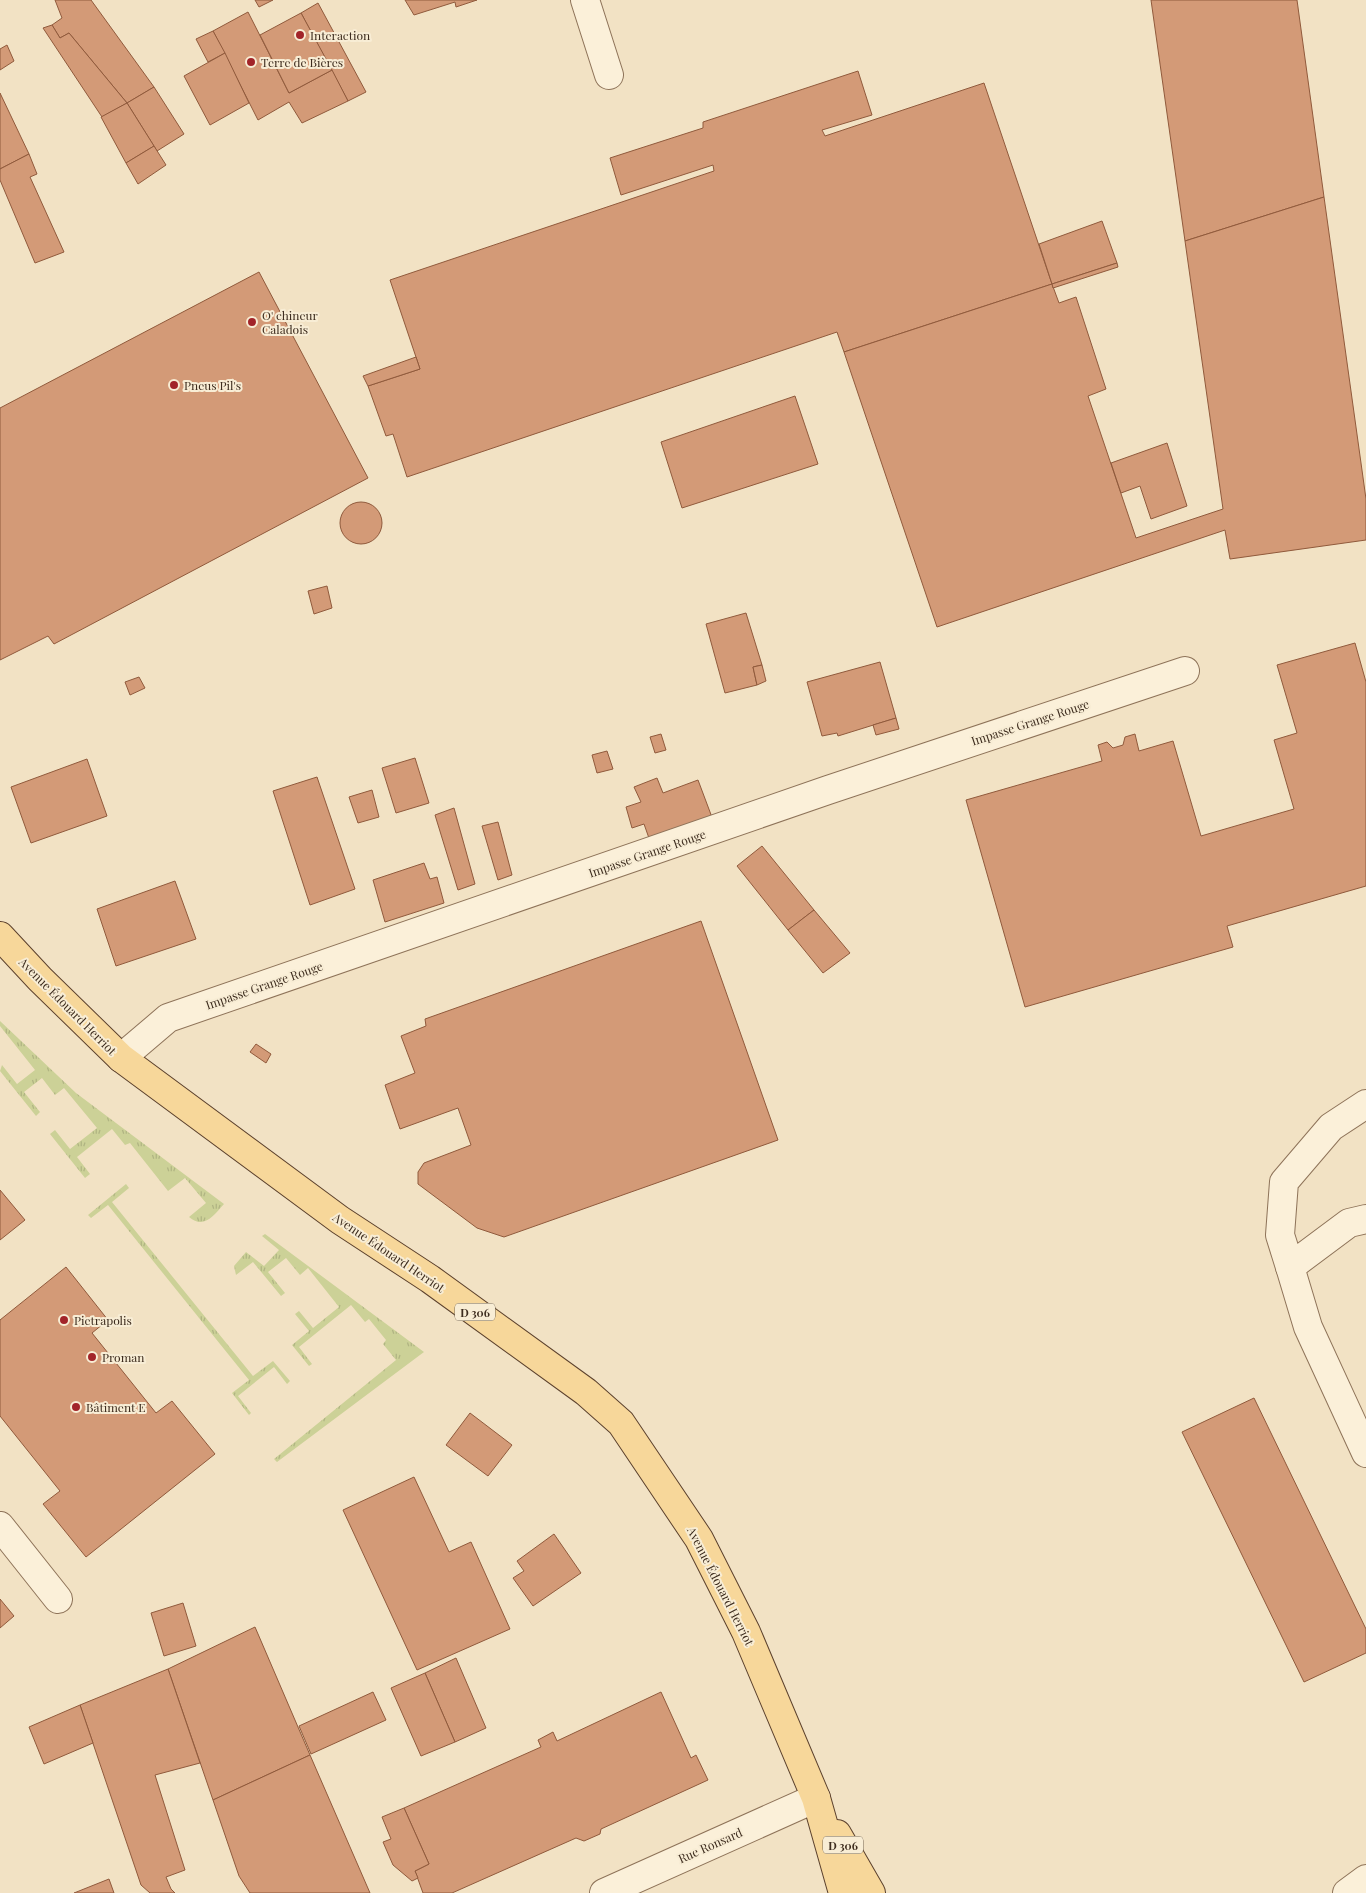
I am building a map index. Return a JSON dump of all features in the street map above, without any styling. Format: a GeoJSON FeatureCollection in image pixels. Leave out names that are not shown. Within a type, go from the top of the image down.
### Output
{"type":"FeatureCollection","features":[{"type":"Feature","properties":{"kind":"main road","name":"Avenue Édouard Herriot"},"geometry":{"type":"LineString","coordinates":[[0,936],[40,979],[121,1058],[340,1220],[430,1279],[586,1392],[621,1423],[699,1539],[746,1632],[816,1798],[843,1893]]}},
{"type":"Feature","properties":{"kind":"main road","name":"Avenue Édouard Herriot"},"geometry":{"type":"LineString","coordinates":[[816,1798],[871,1893]]}},
{"type":"Feature","properties":{"kind":"street"},"geometry":{"type":"LineString","coordinates":[[585,0],[608,75]]}},
{"type":"Feature","properties":{"kind":"street","name":"Impasse Grange Rouge"},"geometry":{"type":"LineString","coordinates":[[121,1058],[168,1018],[828,790],[1184,671]]}},
{"type":"Feature","properties":{"kind":"street"},"geometry":{"type":"LineString","coordinates":[[1366,1104],[1332,1127],[1284,1182],[1280,1235],[1308,1327],[1366,1453]]}},
{"type":"Feature","properties":{"kind":"street"},"geometry":{"type":"LineString","coordinates":[[1290,1267],[1348,1223],[1366,1220]]}},
{"type":"Feature","properties":{"kind":"street"},"geometry":{"type":"LineString","coordinates":[[0,1526],[58,1599]]}},
{"type":"Feature","properties":{"kind":"street","name":"Rue Ronsard"},"geometry":{"type":"LineString","coordinates":[[604,1893],[816,1798]]}},
{"type":"Feature","properties":{"kind":"street"},"geometry":{"type":"LineString","coordinates":[[1348,1893],[1366,1879]]}},
{"type":"Feature","properties":{"kind":"green space"},"geometry":{"type":"Polygon","coordinates":[[[0,1021],[76,1093],[224,1204],[208,1220],[204,1222],[194,1221],[189,1217],[206,1203],[185,1178],[168,1191],[130,1143],[125,1145],[112,1129],[77,1157],[90,1174],[85,1178],[50,1134],[55,1130],[70,1149],[97,1128],[64,1088],[55,1095],[42,1078],[24,1092],[40,1112],[36,1116],[0,1071],[2,1065],[17,1084],[35,1070],[0,1026],[0,1021]]]}},
{"type":"Feature","properties":{"kind":"green space"},"geometry":{"type":"Polygon","coordinates":[[[126,1184],[129,1188],[112,1202],[253,1376],[273,1361],[290,1381],[287,1384],[274,1367],[238,1396],[251,1413],[249,1415],[232,1393],[249,1380],[108,1205],[91,1218],[88,1215],[126,1184]]]}},
{"type":"Feature","properties":{"kind":"green space"},"geometry":{"type":"Polygon","coordinates":[[[265,1234],[424,1352],[277,1462],[274,1459],[396,1360],[383,1344],[386,1340],[369,1319],[365,1322],[351,1305],[299,1347],[312,1364],[309,1366],[292,1345],[309,1331],[295,1314],[299,1311],[313,1328],[339,1307],[308,1268],[300,1275],[286,1258],[268,1272],[285,1293],[281,1296],[253,1262],[236,1275],[234,1266],[246,1252],[264,1266],[279,1250],[262,1236],[265,1234]]]}},
{"type":"Feature","properties":{"kind":"building"},"geometry":{"type":"Polygon","coordinates":[[[55,0],[91,0],[154,87],[127,103],[69,33],[60,38],[52,25],[62,18],[55,0]]]}},
{"type":"Feature","properties":{"kind":"building"},"geometry":{"type":"Polygon","coordinates":[[[255,0],[273,0],[259,7],[255,0]]]}},
{"type":"Feature","properties":{"kind":"building"},"geometry":{"type":"Polygon","coordinates":[[[405,0],[477,0],[456,7],[455,2],[414,15],[405,0]]]}},
{"type":"Feature","properties":{"kind":"building"},"geometry":{"type":"Polygon","coordinates":[[[1151,0],[1297,0],[1324,197],[1185,241],[1151,0]]]}},
{"type":"Feature","properties":{"kind":"building"},"geometry":{"type":"Polygon","coordinates":[[[318,3],[366,92],[348,101],[301,13],[318,3]]]}},
{"type":"Feature","properties":{"kind":"building","name":"Terre de Bières"},"geometry":{"type":"Polygon","coordinates":[[[248,12],[289,93],[332,70],[348,101],[302,123],[289,102],[258,120],[213,31],[248,12]]]}},
{"type":"Feature","properties":{"kind":"building"},"geometry":{"type":"Polygon","coordinates":[[[301,13],[332,70],[289,93],[260,35],[301,13]]]}},
{"type":"Feature","properties":{"kind":"building"},"geometry":{"type":"Polygon","coordinates":[[[52,25],[60,38],[69,33],[127,103],[102,117],[43,28],[52,25]]]}},
{"type":"Feature","properties":{"kind":"building"},"geometry":{"type":"Polygon","coordinates":[[[213,31],[225,53],[208,62],[196,39],[213,31]]]}},
{"type":"Feature","properties":{"kind":"building"},"geometry":{"type":"Polygon","coordinates":[[[7,45],[14,61],[0,70],[0,49],[7,45]]]}},
{"type":"Feature","properties":{"kind":"building"},"geometry":{"type":"Polygon","coordinates":[[[225,53],[249,103],[210,125],[184,76],[225,53]]]}},
{"type":"Feature","properties":{"kind":"building"},"geometry":{"type":"Polygon","coordinates":[[[858,71],[872,115],[822,130],[825,136],[984,83],[1052,284],[844,352],[837,332],[407,477],[393,434],[386,436],[368,386],[420,369],[390,280],[714,171],[713,165],[621,195],[610,158],[703,128],[703,122],[858,71]]]}},
{"type":"Feature","properties":{"kind":"building"},"geometry":{"type":"Polygon","coordinates":[[[154,87],[184,134],[157,151],[127,103],[154,87]]]}},
{"type":"Feature","properties":{"kind":"building"},"geometry":{"type":"Polygon","coordinates":[[[0,93],[29,154],[0,169],[0,93]]]}},
{"type":"Feature","properties":{"kind":"building"},"geometry":{"type":"Polygon","coordinates":[[[127,103],[154,146],[126,163],[101,117],[127,103]]]}},
{"type":"Feature","properties":{"kind":"building"},"geometry":{"type":"Polygon","coordinates":[[[154,146],[166,165],[138,184],[126,163],[154,146]]]}},
{"type":"Feature","properties":{"kind":"building"},"geometry":{"type":"Polygon","coordinates":[[[29,154],[37,174],[30,177],[64,252],[35,263],[0,180],[0,169],[29,154]]]}},
{"type":"Feature","properties":{"kind":"building"},"geometry":{"type":"Polygon","coordinates":[[[1324,197],[1366,499],[1366,540],[1230,559],[1225,530],[937,627],[844,352],[1052,284],[1059,303],[1076,297],[1106,389],[1088,396],[1136,538],[1223,509],[1185,241],[1324,197]]]}},
{"type":"Feature","properties":{"kind":"building"},"geometry":{"type":"Polygon","coordinates":[[[1102,221],[1117,263],[1052,284],[1039,244],[1102,221]]]}},
{"type":"Feature","properties":{"kind":"building"},"geometry":{"type":"Polygon","coordinates":[[[1117,263],[1118,267],[1053,288],[1052,284],[1117,263]]]}},
{"type":"Feature","properties":{"kind":"building"},"geometry":{"type":"Polygon","coordinates":[[[259,272],[368,478],[54,644],[48,636],[0,660],[0,408],[259,272]]]}},
{"type":"Feature","properties":{"kind":"building"},"geometry":{"type":"Polygon","coordinates":[[[416,357],[420,369],[368,386],[363,376],[416,357]]]}},
{"type":"Feature","properties":{"kind":"building"},"geometry":{"type":"Polygon","coordinates":[[[795,396],[818,464],[682,508],[661,442],[795,396]]]}},
{"type":"Feature","properties":{"kind":"building"},"geometry":{"type":"Polygon","coordinates":[[[1167,443],[1187,506],[1151,519],[1140,486],[1121,493],[1111,463],[1167,443]]]}},
{"type":"Feature","properties":{"kind":"building"},"geometry":{"type":"Polygon","coordinates":[[[365,502],[373,505],[379,511],[382,523],[379,535],[373,541],[357,544],[349,541],[343,535],[340,519],[343,511],[349,505],[365,502]]]}},
{"type":"Feature","properties":{"kind":"building"},"geometry":{"type":"Polygon","coordinates":[[[327,586],[332,608],[314,614],[308,591],[327,586]]]}},
{"type":"Feature","properties":{"kind":"building"},"geometry":{"type":"Polygon","coordinates":[[[746,613],[762,665],[753,667],[757,685],[725,693],[706,624],[746,613]]]}},
{"type":"Feature","properties":{"kind":"building"},"geometry":{"type":"Polygon","coordinates":[[[1355,643],[1366,682],[1366,886],[1227,926],[1233,947],[1025,1007],[966,800],[1102,761],[1098,745],[1107,742],[1113,748],[1123,745],[1125,737],[1135,734],[1139,751],[1173,741],[1201,836],[1294,809],[1274,740],[1297,733],[1277,665],[1355,643]]]}},
{"type":"Feature","properties":{"kind":"building"},"geometry":{"type":"Polygon","coordinates":[[[880,662],[896,718],[838,736],[837,733],[822,736],[807,682],[880,662]]]}},
{"type":"Feature","properties":{"kind":"building"},"geometry":{"type":"Polygon","coordinates":[[[762,665],[766,681],[757,685],[753,667],[762,665]]]}},
{"type":"Feature","properties":{"kind":"building"},"geometry":{"type":"Polygon","coordinates":[[[139,677],[145,688],[130,695],[125,682],[139,677]]]}},
{"type":"Feature","properties":{"kind":"building"},"geometry":{"type":"Polygon","coordinates":[[[896,718],[899,729],[876,735],[873,725],[896,718]]]}},
{"type":"Feature","properties":{"kind":"building"},"geometry":{"type":"Polygon","coordinates":[[[661,734],[666,750],[655,753],[650,737],[661,734]]]}},
{"type":"Feature","properties":{"kind":"building"},"geometry":{"type":"Polygon","coordinates":[[[607,751],[613,769],[597,773],[592,755],[607,751]]]}},
{"type":"Feature","properties":{"kind":"building"},"geometry":{"type":"Polygon","coordinates":[[[415,758],[429,803],[396,813],[382,768],[415,758]]]}},
{"type":"Feature","properties":{"kind":"building"},"geometry":{"type":"Polygon","coordinates":[[[87,759],[107,816],[31,843],[11,787],[87,759]]]}},
{"type":"Feature","properties":{"kind":"building"},"geometry":{"type":"Polygon","coordinates":[[[317,777],[355,889],[310,905],[273,791],[317,777]]]}},
{"type":"Feature","properties":{"kind":"building"},"geometry":{"type":"Polygon","coordinates":[[[657,778],[663,793],[698,780],[713,820],[650,841],[644,824],[632,828],[626,807],[641,802],[634,787],[657,778]]]}},
{"type":"Feature","properties":{"kind":"building"},"geometry":{"type":"Polygon","coordinates":[[[372,790],[379,817],[358,823],[349,797],[372,790]]]}},
{"type":"Feature","properties":{"kind":"building"},"geometry":{"type":"Polygon","coordinates":[[[454,808],[475,884],[458,890],[435,815],[454,808]]]}},
{"type":"Feature","properties":{"kind":"building"},"geometry":{"type":"Polygon","coordinates":[[[498,822],[512,875],[498,880],[482,826],[498,822]]]}},
{"type":"Feature","properties":{"kind":"building"},"geometry":{"type":"Polygon","coordinates":[[[762,846],[814,910],[788,930],[737,866],[762,846]]]}},
{"type":"Feature","properties":{"kind":"building"},"geometry":{"type":"Polygon","coordinates":[[[424,863],[430,879],[437,877],[444,903],[385,922],[373,880],[424,863]]]}},
{"type":"Feature","properties":{"kind":"building"},"geometry":{"type":"Polygon","coordinates":[[[175,881],[196,939],[116,966],[97,909],[175,881]]]}},
{"type":"Feature","properties":{"kind":"building"},"geometry":{"type":"Polygon","coordinates":[[[814,910],[850,953],[823,973],[788,930],[814,910]]]}},
{"type":"Feature","properties":{"kind":"building"},"geometry":{"type":"Polygon","coordinates":[[[701,921],[778,1140],[504,1237],[477,1228],[418,1184],[418,1172],[424,1163],[471,1145],[458,1108],[400,1129],[385,1085],[415,1073],[401,1036],[426,1026],[425,1019],[701,921]]]}},
{"type":"Feature","properties":{"kind":"building"},"geometry":{"type":"Polygon","coordinates":[[[256,1044],[271,1054],[266,1063],[250,1052],[256,1044]]]}},
{"type":"Feature","properties":{"kind":"building"},"geometry":{"type":"Polygon","coordinates":[[[0,1190],[25,1220],[0,1240],[0,1190]]]}},
{"type":"Feature","properties":{"kind":"building","name":"Bâtiment E"},"geometry":{"type":"Polygon","coordinates":[[[66,1267],[108,1320],[92,1333],[156,1413],[172,1401],[215,1454],[86,1557],[43,1504],[60,1491],[0,1416],[0,1320],[66,1267]]]}},
{"type":"Feature","properties":{"kind":"building"},"geometry":{"type":"Polygon","coordinates":[[[1254,1398],[1366,1629],[1366,1653],[1304,1682],[1182,1432],[1254,1398]]]}},
{"type":"Feature","properties":{"kind":"building"},"geometry":{"type":"Polygon","coordinates":[[[470,1413],[512,1445],[488,1476],[446,1445],[470,1413]]]}},
{"type":"Feature","properties":{"kind":"building"},"geometry":{"type":"Polygon","coordinates":[[[414,1477],[449,1552],[471,1542],[510,1629],[417,1670],[343,1510],[414,1477]]]}},
{"type":"Feature","properties":{"kind":"building"},"geometry":{"type":"Polygon","coordinates":[[[554,1534],[581,1573],[533,1606],[513,1578],[524,1571],[517,1561],[554,1534]]]}},
{"type":"Feature","properties":{"kind":"building"},"geometry":{"type":"Polygon","coordinates":[[[0,1599],[14,1616],[0,1628],[0,1599]]]}},
{"type":"Feature","properties":{"kind":"building"},"geometry":{"type":"Polygon","coordinates":[[[183,1603],[196,1646],[164,1656],[151,1613],[183,1603]]]}},
{"type":"Feature","properties":{"kind":"building"},"geometry":{"type":"Polygon","coordinates":[[[255,1627],[310,1755],[213,1800],[168,1669],[255,1627]]]}},
{"type":"Feature","properties":{"kind":"building"},"geometry":{"type":"Polygon","coordinates":[[[456,1658],[486,1728],[455,1742],[425,1673],[456,1658]]]}},
{"type":"Feature","properties":{"kind":"building"},"geometry":{"type":"Polygon","coordinates":[[[168,1669],[200,1763],[155,1775],[185,1870],[166,1877],[171,1889],[175,1893],[150,1893],[141,1885],[80,1705],[168,1669]]]}},
{"type":"Feature","properties":{"kind":"building"},"geometry":{"type":"Polygon","coordinates":[[[425,1673],[455,1742],[421,1756],[391,1688],[425,1673]]]}},
{"type":"Feature","properties":{"kind":"building"},"geometry":{"type":"Polygon","coordinates":[[[373,1692],[386,1720],[311,1754],[299,1726],[373,1692]]]}},
{"type":"Feature","properties":{"kind":"building"},"geometry":{"type":"Polygon","coordinates":[[[661,1692],[691,1758],[696,1755],[708,1780],[601,1829],[600,1834],[584,1841],[576,1838],[452,1893],[423,1893],[415,1871],[429,1864],[404,1808],[541,1747],[538,1740],[553,1732],[557,1741],[661,1692]]]}},
{"type":"Feature","properties":{"kind":"building"},"geometry":{"type":"Polygon","coordinates":[[[80,1705],[93,1743],[44,1764],[29,1727],[80,1705]]]}},
{"type":"Feature","properties":{"kind":"building"},"geometry":{"type":"Polygon","coordinates":[[[310,1755],[370,1893],[250,1893],[239,1876],[213,1800],[310,1755]]]}},
{"type":"Feature","properties":{"kind":"building"},"geometry":{"type":"Polygon","coordinates":[[[404,1808],[429,1864],[415,1871],[418,1878],[412,1881],[393,1865],[383,1842],[391,1839],[382,1817],[404,1808]]]}},
{"type":"Feature","properties":{"kind":"building"},"geometry":{"type":"Polygon","coordinates":[[[109,1879],[114,1893],[74,1893],[109,1879]]]}},
{"type":"Feature","properties":{"kind":"place","name":"Interaction"},"geometry":{"type":"Point","coordinates":[300,35]}},
{"type":"Feature","properties":{"kind":"place","name":"Terre de Bières"},"geometry":{"type":"Point","coordinates":[251,62]}},
{"type":"Feature","properties":{"kind":"place","name":"O' chineur Caladois"},"geometry":{"type":"Point","coordinates":[252,322]}},
{"type":"Feature","properties":{"kind":"place","name":"Pneus Pil's"},"geometry":{"type":"Point","coordinates":[174,385]}},
{"type":"Feature","properties":{"kind":"place","name":"Pietrapolis"},"geometry":{"type":"Point","coordinates":[64,1320]}},
{"type":"Feature","properties":{"kind":"place","name":"Proman"},"geometry":{"type":"Point","coordinates":[92,1357]}},
{"type":"Feature","properties":{"kind":"place","name":"Bâtiment E"},"geometry":{"type":"Point","coordinates":[76,1407]}}]}
